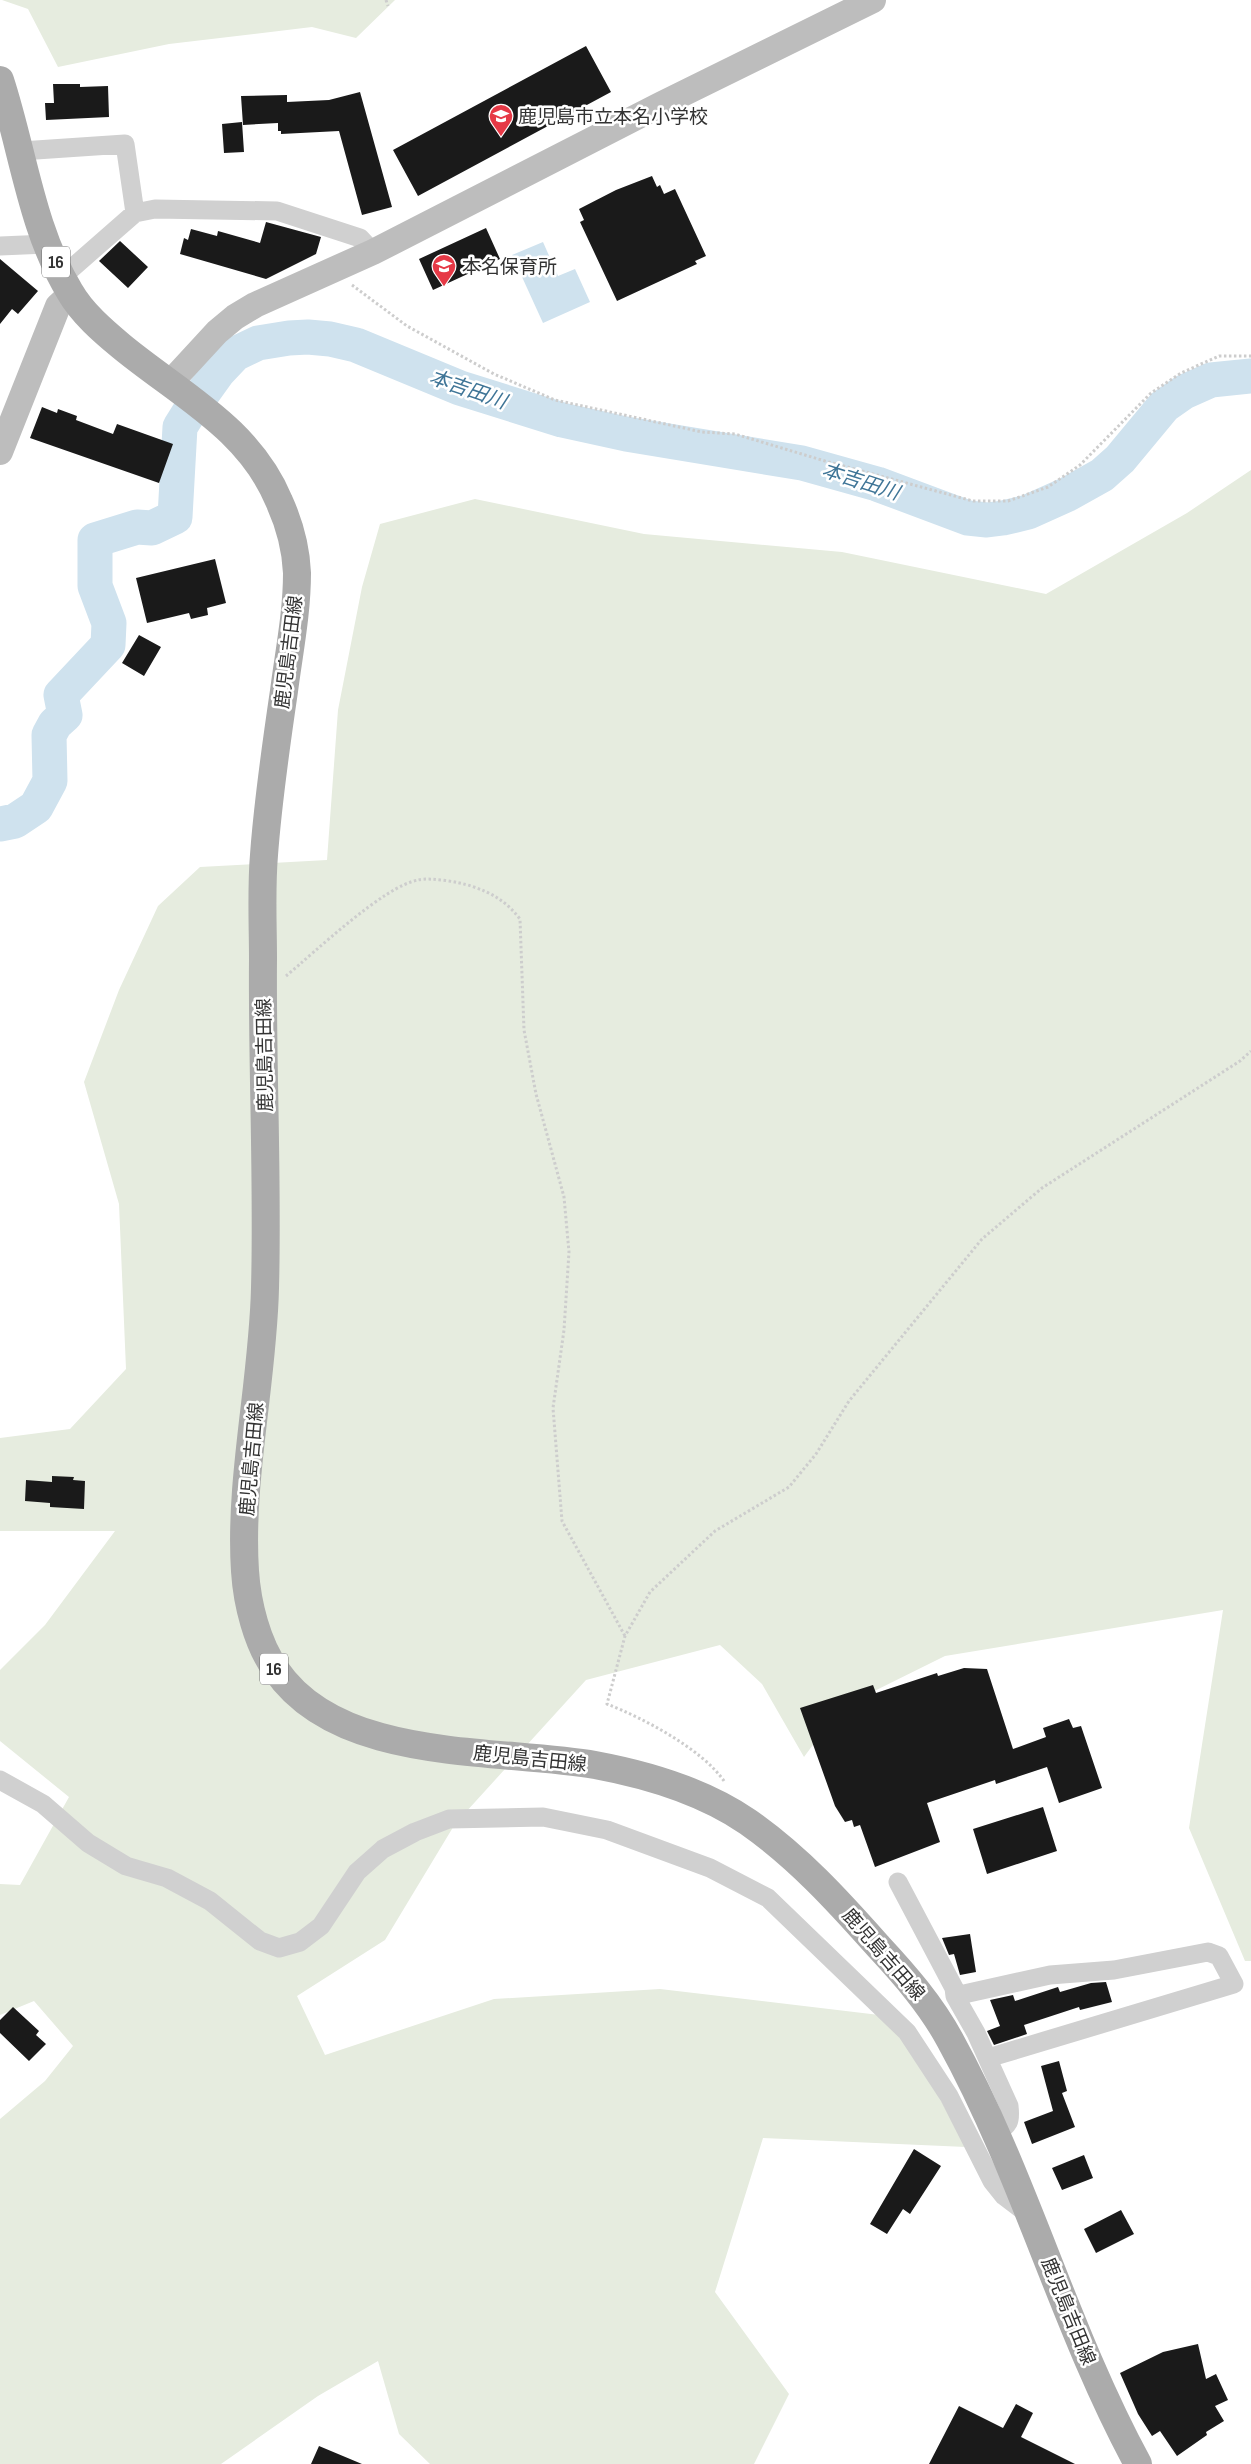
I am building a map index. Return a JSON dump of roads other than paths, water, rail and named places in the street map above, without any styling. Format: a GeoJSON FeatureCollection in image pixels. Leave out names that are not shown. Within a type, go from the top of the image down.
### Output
{"type":"FeatureCollection","features":[{"type":"Feature","properties":{"kind":"main road","name":"鹿児島吉田線"},"geometry":{"type":"LineString","coordinates":[[0,81],[47,244],[67,285],[102,330],[225,425],[255,457],[273,486],[285,514],[297,565],[294,620],[277,736],[264,854],[263,995],[267,1215],[265,1301],[245,1522],[245,1573],[249,1605],[260,1637],[275,1670],[303,1699],[342,1723],[372,1735],[406,1745],[590,1764],[635,1773],[670,1784],[723,1806],[788,1852],[845,1908],[899,1969],[928,2004],[947,2034],[996,2134],[1088,2358],[1138,2464]]}},
{"type":"Feature","properties":{"kind":"street"},"geometry":{"type":"LineString","coordinates":[[179,390],[217,332],[235,317],[374,252],[660,105],[873,0]]}},
{"type":"Feature","properties":{"kind":"street"},"geometry":{"type":"LineString","coordinates":[[21,151],[125,144],[135,212]]}},
{"type":"Feature","properties":{"kind":"street"},"geometry":{"type":"LineString","coordinates":[[0,452],[67,285],[135,212],[155,209],[277,211],[360,238],[374,252]]}},
{"type":"Feature","properties":{"kind":"street"},"geometry":{"type":"LineString","coordinates":[[0,246],[47,244]]}},
{"type":"Feature","properties":{"kind":"street"},"geometry":{"type":"LineString","coordinates":[[0,1780],[43,1804],[88,1843],[126,1866],[167,1878],[210,1901],[260,1941],[279,1948],[300,1942],[321,1926],[357,1872],[383,1850],[415,1832],[449,1819],[543,1816],[607,1830],[710,1868],[768,1898],[907,2032],[949,2096],[992,2181],[1004,2196],[1031,2216]]}},
{"type":"Feature","properties":{"kind":"street"},"geometry":{"type":"LineString","coordinates":[[898,1882],[954,1988],[955,1996],[988,2058],[1009,2106],[1011,2119],[996,2134]]}},
{"type":"Feature","properties":{"kind":"street"},"geometry":{"type":"LineString","coordinates":[[955,1996],[1050,1975],[1122,1969],[1208,1952],[1219,1956],[1234,1984],[988,2058]]}},
{"type":"Feature","properties":{"kind":"water"},"geometry":{"type":"Polygon","coordinates":[[[543,242],[558,276],[575,269],[590,302],[543,323],[512,255],[543,242]]]}},
{"type":"Feature","properties":{"kind":"waterway","name":"本吉田川"},"geometry":{"type":"LineString","coordinates":[[0,824],[15,821],[36,807],[50,781],[49,735],[55,724],[65,715],[61,695],[108,645],[109,623],[95,586],[95,540],[137,527],[152,528],[175,517],[180,427],[218,372],[235,354],[258,343],[308,337],[330,339],[356,345],[460,388],[562,420],[626,434],[802,463],[877,484],[968,518],[987,520],[1028,512],[1068,494],[1102,475],[1120,459],[1164,406],[1184,392],[1211,380],[1251,376]]}},
{"type":"Feature","properties":{"kind":"place","name":"鹿児島市立本名小学校"},"geometry":{"type":"Point","coordinates":[501,137]}},
{"type":"Feature","properties":{"kind":"place","name":"本名保育所"},"geometry":{"type":"Point","coordinates":[444,287]}}]}
